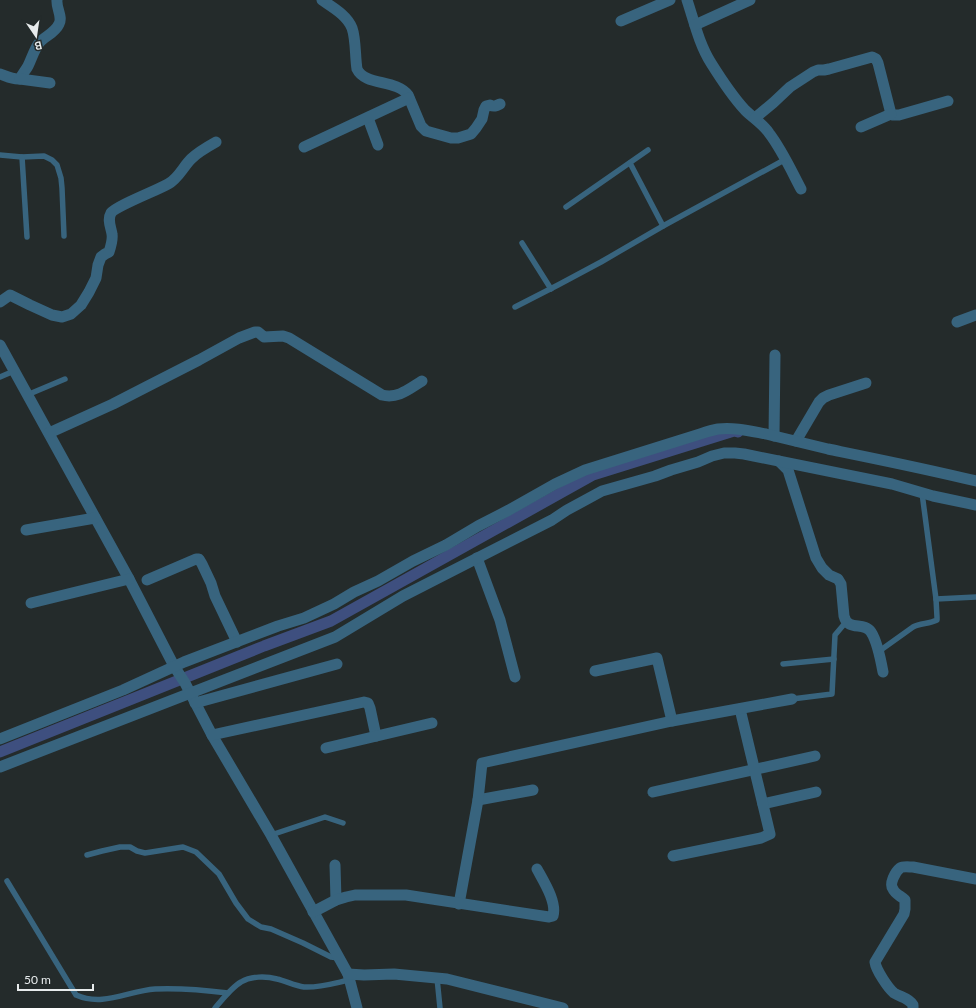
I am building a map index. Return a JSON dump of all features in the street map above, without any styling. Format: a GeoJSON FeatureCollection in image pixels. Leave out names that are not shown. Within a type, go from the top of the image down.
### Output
{"type":"FeatureCollection","features":[{"type":"Feature","properties":{"kind":"street"},"geometry":{"type":"LineString","coordinates":[[20,79],[28,67],[37,45],[56,30],[59,24],[60,19],[56,4],[57,0]]}},
{"type":"Feature","properties":{"kind":"street"},"geometry":{"type":"LineString","coordinates":[[322,0],[336,9],[347,20],[351,27],[354,38],[358,72],[375,81],[400,87],[410,98],[421,126],[426,131],[451,138],[458,138],[471,134],[482,119],[486,106],[497,106],[500,104]]}},
{"type":"Feature","properties":{"kind":"street"},"geometry":{"type":"LineString","coordinates":[[621,21],[670,0]]}},
{"type":"Feature","properties":{"kind":"street"},"geometry":{"type":"LineString","coordinates":[[687,0],[701,44],[710,62],[735,98],[746,111],[769,132],[786,159],[801,189]]}},
{"type":"Feature","properties":{"kind":"street"},"geometry":{"type":"LineString","coordinates":[[695,24],[750,0]]}},
{"type":"Feature","properties":{"kind":"street"},"geometry":{"type":"LineString","coordinates":[[755,118],[790,87],[813,72],[872,57],[876,59],[878,63],[891,114]]}},
{"type":"Feature","properties":{"kind":"street"},"geometry":{"type":"LineString","coordinates":[[0,74],[11,78],[50,83]]}},
{"type":"Feature","properties":{"kind":"street"},"geometry":{"type":"LineString","coordinates":[[304,147],[410,98]]}},
{"type":"Feature","properties":{"kind":"street"},"geometry":{"type":"LineString","coordinates":[[861,127],[891,114],[895,116],[948,101]]}},
{"type":"Feature","properties":{"kind":"street"},"geometry":{"type":"LineString","coordinates":[[368,118],[378,145]]}},
{"type":"Feature","properties":{"kind":"street"},"geometry":{"type":"LineString","coordinates":[[0,302],[10,295],[52,315],[62,317],[71,314],[81,305],[89,292],[96,278],[98,265],[102,257],[110,252],[112,233],[109,218],[112,211],[170,183],[190,159],[203,149],[216,142]]}},
{"type":"Feature","properties":{"kind":"street"},"geometry":{"type":"LineString","coordinates":[[957,322],[976,315]]}},
{"type":"Feature","properties":{"kind":"street"},"geometry":{"type":"LineString","coordinates":[[48,433],[113,404],[239,338],[255,332],[258,332],[264,337],[283,336],[289,338],[382,395],[388,397],[395,396],[422,381]]}},
{"type":"Feature","properties":{"kind":"street"},"geometry":{"type":"LineString","coordinates":[[0,345],[129,579],[212,735],[271,835],[339,958],[349,977],[357,1008]]}},
{"type":"Feature","properties":{"kind":"street"},"geometry":{"type":"LineString","coordinates":[[774,436],[775,355]]}},
{"type":"Feature","properties":{"kind":"street"},"geometry":{"type":"LineString","coordinates":[[796,441],[819,402],[823,398],[866,383]]}},
{"type":"Feature","properties":{"kind":"street"},"geometry":{"type":"LineString","coordinates":[[0,739],[124,690],[237,642],[278,626],[304,618],[334,604],[354,592],[446,545],[555,484],[585,470],[716,429],[738,429],[774,436],[976,481]]}},
{"type":"Feature","properties":{"kind":"street"},"geometry":{"type":"LineString","coordinates":[[0,767],[335,637],[403,596],[552,520],[602,491],[655,476],[712,456],[734,452],[892,484],[933,496],[976,505]]}},
{"type":"Feature","properties":{"kind":"street"},"geometry":{"type":"LineString","coordinates":[[779,461],[788,470],[816,558],[825,572],[838,579],[841,584],[844,616],[846,622],[850,625],[863,627],[871,631],[883,672]]}},
{"type":"Feature","properties":{"kind":"street"},"geometry":{"type":"LineString","coordinates":[[26,530],[95,518]]}},
{"type":"Feature","properties":{"kind":"street"},"geometry":{"type":"LineString","coordinates":[[477,558],[500,620],[515,677]]}},
{"type":"Feature","properties":{"kind":"street"},"geometry":{"type":"LineString","coordinates":[[147,580],[199,559],[237,642]]}},
{"type":"Feature","properties":{"kind":"street"},"geometry":{"type":"LineString","coordinates":[[31,603],[129,579]]}},
{"type":"Feature","properties":{"kind":"street"},"geometry":{"type":"LineString","coordinates":[[595,671],[657,658],[672,721]]}},
{"type":"Feature","properties":{"kind":"street"},"geometry":{"type":"LineString","coordinates":[[190,693],[337,664]]}},
{"type":"Feature","properties":{"kind":"street"},"geometry":{"type":"LineString","coordinates":[[459,904],[478,800],[482,763],[672,721],[792,700]]}},
{"type":"Feature","properties":{"kind":"street"},"geometry":{"type":"LineString","coordinates":[[212,735],[364,702],[368,703],[370,708],[376,736]]}},
{"type":"Feature","properties":{"kind":"street"},"geometry":{"type":"LineString","coordinates":[[673,856],[761,838],[770,834],[740,709]]}},
{"type":"Feature","properties":{"kind":"street"},"geometry":{"type":"LineString","coordinates":[[326,748],[432,723]]}},
{"type":"Feature","properties":{"kind":"street"},"geometry":{"type":"LineString","coordinates":[[653,792],[815,756]]}},
{"type":"Feature","properties":{"kind":"street"},"geometry":{"type":"LineString","coordinates":[[478,800],[533,790]]}},
{"type":"Feature","properties":{"kind":"street"},"geometry":{"type":"LineString","coordinates":[[763,804],[816,792]]}},
{"type":"Feature","properties":{"kind":"street"},"geometry":{"type":"LineString","coordinates":[[335,865],[336,900]]}},
{"type":"Feature","properties":{"kind":"street"},"geometry":{"type":"LineString","coordinates":[[913,1008],[911,1002],[895,994],[891,990],[875,966],[875,962],[904,914],[905,909],[905,900],[893,889],[891,884],[892,880],[900,868],[904,867],[913,867],[976,879]]}},
{"type":"Feature","properties":{"kind":"street"},"geometry":{"type":"LineString","coordinates":[[313,912],[336,900],[354,895],[406,895],[549,917],[553,916],[554,909],[549,891],[537,869]]}},
{"type":"Feature","properties":{"kind":"street"},"geometry":{"type":"LineString","coordinates":[[349,977],[394,974],[447,979],[562,1008]]}},
{"type":"Feature","properties":{"kind":"lane"},"geometry":{"type":"LineString","coordinates":[[566,207],[648,150]]}},
{"type":"Feature","properties":{"kind":"lane"},"geometry":{"type":"LineString","coordinates":[[0,155],[22,157],[44,156],[52,160],[57,165],[62,188],[64,236]]}},
{"type":"Feature","properties":{"kind":"lane"},"geometry":{"type":"LineString","coordinates":[[22,157],[27,237]]}},
{"type":"Feature","properties":{"kind":"lane"},"geometry":{"type":"LineString","coordinates":[[515,307],[601,262],[663,226],[786,159]]}},
{"type":"Feature","properties":{"kind":"lane"},"geometry":{"type":"LineString","coordinates":[[630,163],[663,226]]}},
{"type":"Feature","properties":{"kind":"lane"},"geometry":{"type":"LineString","coordinates":[[522,243],[551,289]]}},
{"type":"Feature","properties":{"kind":"lane"},"geometry":{"type":"LineString","coordinates":[[0,377],[14,371]]}},
{"type":"Feature","properties":{"kind":"lane"},"geometry":{"type":"LineString","coordinates":[[27,395],[65,379]]}},
{"type":"Feature","properties":{"kind":"lane"},"geometry":{"type":"LineString","coordinates":[[878,652],[916,626],[934,622],[938,617],[922,493]]}},
{"type":"Feature","properties":{"kind":"lane"},"geometry":{"type":"LineString","coordinates":[[936,599],[976,598]]}},
{"type":"Feature","properties":{"kind":"lane"},"geometry":{"type":"LineString","coordinates":[[792,700],[832,694],[835,635],[846,622]]}},
{"type":"Feature","properties":{"kind":"lane"},"geometry":{"type":"LineString","coordinates":[[783,664],[834,659]]}},
{"type":"Feature","properties":{"kind":"lane"},"geometry":{"type":"LineString","coordinates":[[271,835],[325,817],[343,823]]}},
{"type":"Feature","properties":{"kind":"lane"},"geometry":{"type":"LineString","coordinates":[[87,855],[120,847],[130,847],[145,853],[182,847],[196,852],[219,874],[248,919],[262,927],[278,931],[331,957],[339,958]]}},
{"type":"Feature","properties":{"kind":"lane"},"geometry":{"type":"LineString","coordinates":[[7,881],[76,995],[82,998],[108,999],[154,989],[195,989],[228,993]]}},
{"type":"Feature","properties":{"kind":"lane"},"geometry":{"type":"LineString","coordinates":[[215,1008],[240,982],[252,978],[266,977],[278,979],[303,987],[311,987],[331,984],[349,977]]}},
{"type":"Feature","properties":{"kind":"lane"},"geometry":{"type":"LineString","coordinates":[[437,978],[440,1008]]}},
{"type":"Feature","properties":{"kind":"waterway"},"geometry":{"type":"LineString","coordinates":[[0,752],[264,646],[331,621],[593,475],[734,431],[738,432]]}}]}
